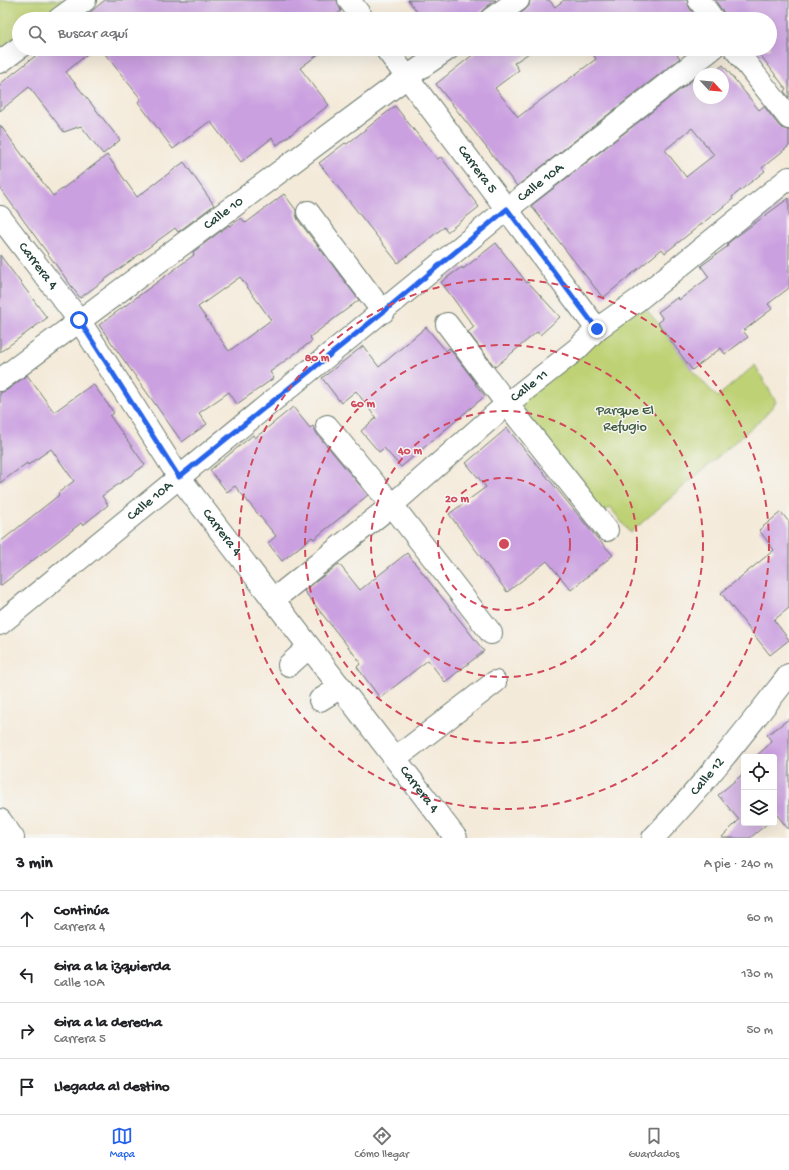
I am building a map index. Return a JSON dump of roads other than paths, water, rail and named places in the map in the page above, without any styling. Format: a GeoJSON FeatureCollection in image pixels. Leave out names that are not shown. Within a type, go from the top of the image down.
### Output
{"type":"FeatureCollection","features":[{"type":"Feature","properties":{"kind":"street"},"geometry":{"type":"LineString","coordinates":[[69,12],[85,0]]}},
{"type":"Feature","properties":{"kind":"street"},"geometry":{"type":"LineString","coordinates":[[349,0],[358,12]]}},
{"type":"Feature","properties":{"kind":"street"},"geometry":{"type":"LineString","coordinates":[[501,12],[518,0]]}},
{"type":"Feature","properties":{"kind":"street"},"geometry":{"type":"LineString","coordinates":[[699,0],[708,12]]}},
{"type":"Feature","properties":{"kind":"street"},"geometry":{"type":"LineString","coordinates":[[0,62],[12,53]]}},
{"type":"Feature","properties":{"kind":"street","name":"Carrera 5"},"geometry":{"type":"LineString","coordinates":[[391,56],[597,329]]}},
{"type":"Feature","properties":{"kind":"street","name":"Calle 10"},"geometry":{"type":"LineString","coordinates":[[0,380],[407,77],[438,56]]}},
{"type":"Feature","properties":{"kind":"street","name":"Calle 10A"},"geometry":{"type":"LineString","coordinates":[[0,624],[507,209],[703,56]]}},
{"type":"Feature","properties":{"kind":"street"},"geometry":{"type":"LineString","coordinates":[[740,56],[789,118]]}},
{"type":"Feature","properties":{"kind":"street","name":"Calle 11"},"geometry":{"type":"LineString","coordinates":[[274,600],[392,504],[507,404],[577,349],[597,329],[638,300],[789,178]]}},
{"type":"Feature","properties":{"kind":"street"},"geometry":{"type":"LineString","coordinates":[[308,212],[383,312]]}},
{"type":"Feature","properties":{"kind":"street","name":"Carrera 4"},"geometry":{"type":"LineString","coordinates":[[0,217],[79,320],[179,477],[456,838]]}},
{"type":"Feature","properties":{"kind":"street"},"geometry":{"type":"LineString","coordinates":[[447,324],[507,404],[607,530]]}},
{"type":"Feature","properties":{"kind":"street"},"geometry":{"type":"LineString","coordinates":[[327,426],[392,504],[491,633]]}},
{"type":"Feature","properties":{"kind":"street"},"geometry":{"type":"LineString","coordinates":[[289,665],[309,647]]}},
{"type":"Feature","properties":{"kind":"street","name":"Calle 12"},"geometry":{"type":"LineString","coordinates":[[653,838],[732,747],[788,678]]}},
{"type":"Feature","properties":{"kind":"street"},"geometry":{"type":"LineString","coordinates":[[394,757],[409,748],[495,682]]}},
{"type":"Feature","properties":{"kind":"street"},"geometry":{"type":"LineString","coordinates":[[320,700],[341,687]]}},
{"type":"Feature","properties":{"kind":"street"},"geometry":{"type":"LineString","coordinates":[[0,820],[13,838]]}},
{"type":"Feature","properties":{"kind":"park label","name":"Parque El Refugio"},"geometry":{"type":"Point","coordinates":[625,420]}}]}
